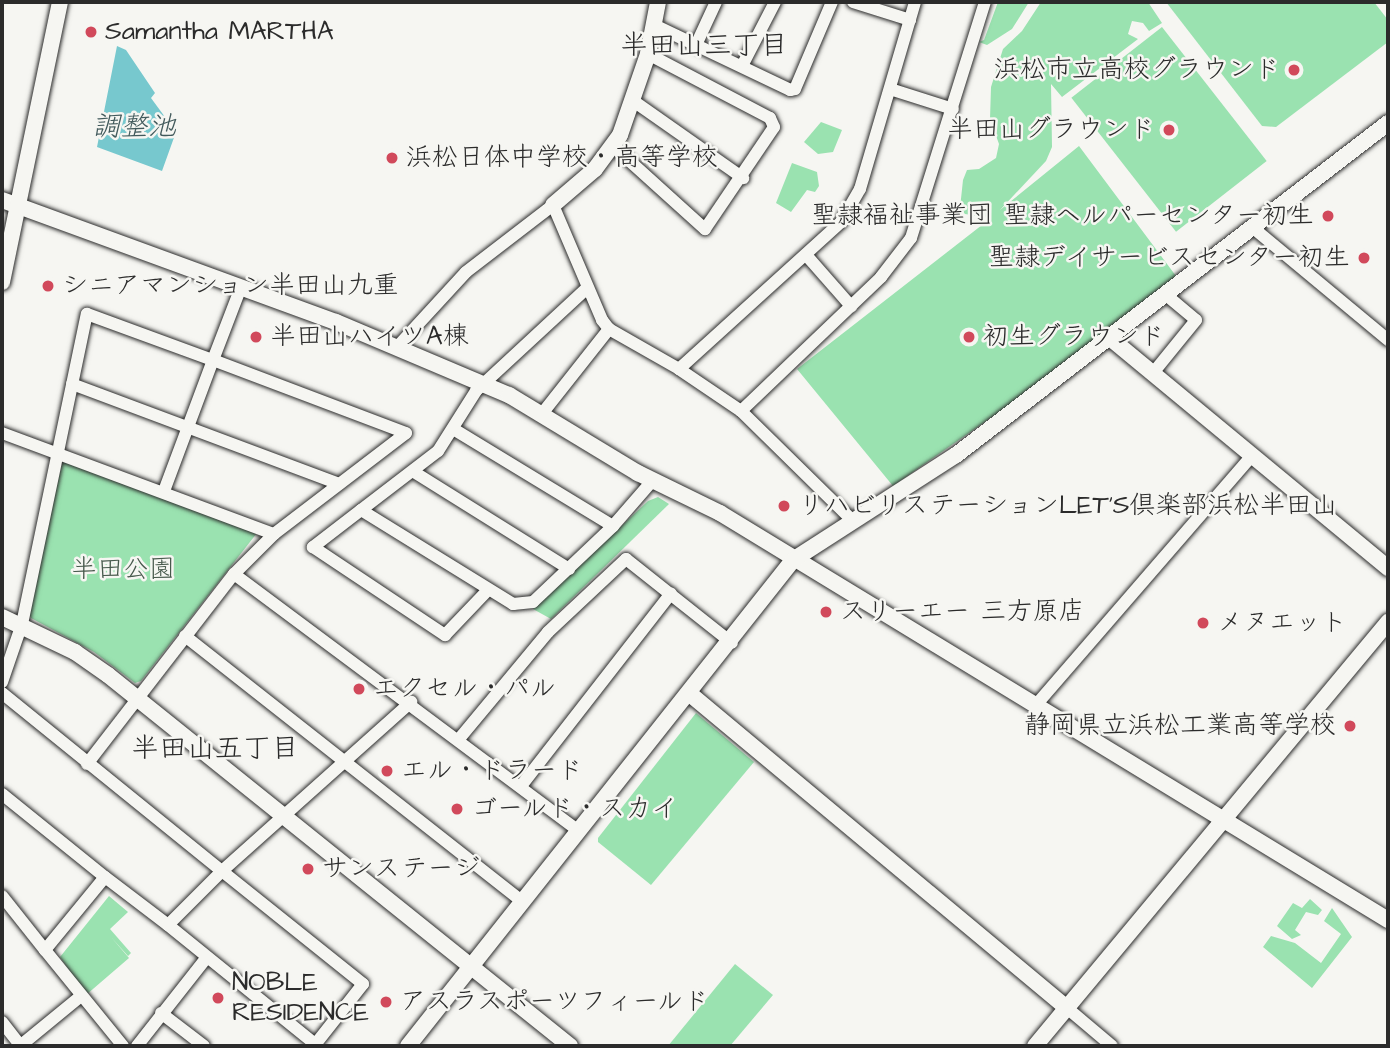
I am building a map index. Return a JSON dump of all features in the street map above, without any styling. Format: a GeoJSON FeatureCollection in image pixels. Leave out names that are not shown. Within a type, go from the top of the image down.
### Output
{"type":"FeatureCollection","features":[{"type":"Feature","properties":{"kind":"street"},"geometry":{"type":"LineString","coordinates":[[2,282],[60,2]]}},
{"type":"Feature","properties":{"kind":"street"},"geometry":{"type":"LineString","coordinates":[[398,346],[466,272],[595,169],[613,146],[648,54],[658,2]]}},
{"type":"Feature","properties":{"kind":"street"},"geometry":{"type":"LineString","coordinates":[[696,45],[716,2]]}},
{"type":"Feature","properties":{"kind":"street"},"geometry":{"type":"LineString","coordinates":[[743,66],[775,2]]}},
{"type":"Feature","properties":{"kind":"street"},"geometry":{"type":"LineString","coordinates":[[654,25],[795,89],[832,2]]}},
{"type":"Feature","properties":{"kind":"street"},"geometry":{"type":"LineString","coordinates":[[853,2],[910,20]]}},
{"type":"Feature","properties":{"kind":"street"},"geometry":{"type":"LineString","coordinates":[[679,369],[807,256],[841,222],[860,188],[915,2]]}},
{"type":"Feature","properties":{"kind":"street"},"geometry":{"type":"LineString","coordinates":[[741,411],[770,378],[851,306],[911,238],[985,2]]}},
{"type":"Feature","properties":{"kind":"street"},"geometry":{"type":"LineString","coordinates":[[613,146],[702,229],[720,213],[774,127],[773,120],[648,54]]}},
{"type":"Feature","properties":{"kind":"street"},"geometry":{"type":"LineString","coordinates":[[890,89],[953,108]]}},
{"type":"Feature","properties":{"kind":"street"},"geometry":{"type":"LineString","coordinates":[[632,100],[743,178]]}},
{"type":"Feature","properties":{"kind":"street"},"geometry":{"type":"LineString","coordinates":[[408,1046],[732,643],[793,560],[956,455],[1388,123]]}},
{"type":"Feature","properties":{"kind":"street"},"geometry":{"type":"LineString","coordinates":[[2,200],[398,346],[485,383],[653,480],[686,493],[1388,920]]}},
{"type":"Feature","properties":{"kind":"street"},"geometry":{"type":"LineString","coordinates":[[553,205],[586,289],[610,329],[679,369],[741,411],[852,520]]}},
{"type":"Feature","properties":{"kind":"street"},"geometry":{"type":"LineString","coordinates":[[1252,227],[1388,340]]}},
{"type":"Feature","properties":{"kind":"street"},"geometry":{"type":"LineString","coordinates":[[807,256],[851,306]]}},
{"type":"Feature","properties":{"kind":"street"},"geometry":{"type":"LineString","coordinates":[[164,491],[241,287]]}},
{"type":"Feature","properties":{"kind":"street"},"geometry":{"type":"LineString","coordinates":[[488,590],[445,635],[313,547],[414,472],[455,430],[485,383],[586,289]]}},
{"type":"Feature","properties":{"kind":"street"},"geometry":{"type":"LineString","coordinates":[[1153,373],[1196,320],[1165,294]]}},
{"type":"Feature","properties":{"kind":"street"},"geometry":{"type":"LineString","coordinates":[[2,682],[22,624],[87,314],[406,433],[274,534],[234,574],[87,764]]}},
{"type":"Feature","properties":{"kind":"street"},"geometry":{"type":"LineString","coordinates":[[541,415],[610,329]]}},
{"type":"Feature","properties":{"kind":"street"},"geometry":{"type":"LineString","coordinates":[[1110,338],[1388,568]]}},
{"type":"Feature","properties":{"kind":"street"},"geometry":{"type":"LineString","coordinates":[[72,384],[339,484]]}},
{"type":"Feature","properties":{"kind":"street"},"geometry":{"type":"LineString","coordinates":[[455,430],[613,526]]}},
{"type":"Feature","properties":{"kind":"street"},"geometry":{"type":"LineString","coordinates":[[2,433],[274,534]]}},
{"type":"Feature","properties":{"kind":"street"},"geometry":{"type":"LineString","coordinates":[[1036,705],[1252,456]]}},
{"type":"Feature","properties":{"kind":"street"},"geometry":{"type":"LineString","coordinates":[[414,472],[569,569]]}},
{"type":"Feature","properties":{"kind":"street"},"geometry":{"type":"LineString","coordinates":[[361,510],[513,604],[533,602],[613,526],[653,480]]}},
{"type":"Feature","properties":{"kind":"street"},"geometry":{"type":"LineString","coordinates":[[459,738],[548,632],[626,559],[732,643]]}},
{"type":"Feature","properties":{"kind":"street"},"geometry":{"type":"LineString","coordinates":[[234,574],[411,702],[579,831]]}},
{"type":"Feature","properties":{"kind":"street"},"geometry":{"type":"LineString","coordinates":[[521,786],[671,593]]}},
{"type":"Feature","properties":{"kind":"street"},"geometry":{"type":"LineString","coordinates":[[2,617],[22,624],[75,652],[137,698],[570,1046]]}},
{"type":"Feature","properties":{"kind":"street"},"geometry":{"type":"LineString","coordinates":[[1035,1046],[1221,819],[1388,622]]}},
{"type":"Feature","properties":{"kind":"street"},"geometry":{"type":"LineString","coordinates":[[185,636],[348,761],[523,902]]}},
{"type":"Feature","properties":{"kind":"street"},"geometry":{"type":"LineString","coordinates":[[2,693],[363,984],[314,1045],[2,794]]}},
{"type":"Feature","properties":{"kind":"street"},"geometry":{"type":"LineString","coordinates":[[690,695],[1111,1046]]}},
{"type":"Feature","properties":{"kind":"street"},"geometry":{"type":"LineString","coordinates":[[168,925],[222,871],[286,817],[411,702]]}},
{"type":"Feature","properties":{"kind":"street"},"geometry":{"type":"LineString","coordinates":[[45,950],[105,877]]}},
{"type":"Feature","properties":{"kind":"street"},"geometry":{"type":"LineString","coordinates":[[2,896],[123,1046]]}},
{"type":"Feature","properties":{"kind":"street"},"geometry":{"type":"LineString","coordinates":[[136,1046],[207,957]]}},
{"type":"Feature","properties":{"kind":"street"},"geometry":{"type":"LineString","coordinates":[[2,1022],[20,1046],[81,996]]}},
{"type":"Feature","properties":{"kind":"street"},"geometry":{"type":"LineString","coordinates":[[161,1013],[204,1046]]}},
{"type":"Feature","properties":{"kind":"green space"},"geometry":{"type":"Polygon","coordinates":[[[998,2],[1029,2],[1012,29],[987,45],[979,42],[984,40],[998,2]]]}},
{"type":"Feature","properties":{"kind":"green space","name":"初生グラウンド"},"geometry":{"type":"Polygon","coordinates":[[[1041,2],[1148,2],[1162,23],[1149,31],[1143,23],[1132,21],[1128,34],[1138,39],[1062,97],[1051,84],[1052,147],[1046,161],[1000,210],[1079,146],[1176,276],[1042,382],[893,486],[797,369],[991,218],[965,214],[960,208],[963,180],[967,170],[979,169],[996,158],[999,144],[990,119],[991,87],[1003,49],[1022,31],[1041,2]]]}},
{"type":"Feature","properties":{"kind":"green space","name":"浜松市立高校グラウンド"},"geometry":{"type":"Polygon","coordinates":[[[1166,2],[1374,2],[1388,20],[1388,42],[1276,127],[1262,126],[1166,2]]]}},
{"type":"Feature","properties":{"kind":"green space","name":"半田山グラウンド"},"geometry":{"type":"Polygon","coordinates":[[[1162,27],[1267,161],[1176,232],[1071,98],[1162,27]]]}},
{"type":"Feature","properties":{"kind":"green space"},"geometry":{"type":"Polygon","coordinates":[[[821,122],[842,130],[833,152],[818,154],[804,142],[821,122]]]}},
{"type":"Feature","properties":{"kind":"green space"},"geometry":{"type":"Polygon","coordinates":[[[792,163],[817,172],[819,186],[815,192],[807,190],[791,212],[776,203],[792,163]]]}},
{"type":"Feature","properties":{"kind":"green space","name":"半田公園"},"geometry":{"type":"Polygon","coordinates":[[[63,460],[257,533],[141,681],[135,683],[94,652],[31,618],[27,610],[63,460]]]}},
{"type":"Feature","properties":{"kind":"green space"},"geometry":{"type":"Polygon","coordinates":[[[658,497],[669,504],[551,619],[533,609],[648,501],[658,497]]]}},
{"type":"Feature","properties":{"kind":"green space"},"geometry":{"type":"Polygon","coordinates":[[[696,713],[754,762],[651,885],[598,842],[598,838],[696,713]]]}},
{"type":"Feature","properties":{"kind":"green space"},"geometry":{"type":"Polygon","coordinates":[[[109,896],[128,912],[110,929],[131,953],[128,956],[111,937],[129,958],[86,995],[60,957],[109,896]]]}},
{"type":"Feature","properties":{"kind":"green space"},"geometry":{"type":"Polygon","coordinates":[[[1310,899],[1322,910],[1318,915],[1306,912],[1295,930],[1301,935],[1292,939],[1277,926],[1293,903],[1302,908],[1310,899]]]}},
{"type":"Feature","properties":{"kind":"green space"},"geometry":{"type":"Polygon","coordinates":[[[1332,908],[1352,937],[1312,988],[1263,947],[1271,936],[1295,943],[1321,963],[1341,934],[1324,921],[1332,908]]]}},
{"type":"Feature","properties":{"kind":"green space"},"geometry":{"type":"Polygon","coordinates":[[[735,964],[773,995],[730,1046],[668,1046],[735,964]]]}},
{"type":"Feature","properties":{"kind":"water","name":"調整池"},"geometry":{"type":"Polygon","coordinates":[[[117,46],[126,50],[155,93],[151,98],[176,132],[162,171],[97,147],[117,46]]]}},
{"type":"Feature","properties":{"kind":"place","name":"Samantha MARTHA"},"geometry":{"type":"Point","coordinates":[91,32]}},
{"type":"Feature","properties":{"kind":"place","name":"浜松市立高校グラウンド"},"geometry":{"type":"Point","coordinates":[1294,70]}},
{"type":"Feature","properties":{"kind":"place","name":"半田山グラウンド"},"geometry":{"type":"Point","coordinates":[1169,130]}},
{"type":"Feature","properties":{"kind":"place","name":"浜松日体中学校・高等学校"},"geometry":{"type":"Point","coordinates":[392,158]}},
{"type":"Feature","properties":{"kind":"place","name":"聖隷福祉事業団 聖隷ヘルパーセンター初生"},"geometry":{"type":"Point","coordinates":[1328,216]}},
{"type":"Feature","properties":{"kind":"place","name":"聖隷デイサービスセンター初生"},"geometry":{"type":"Point","coordinates":[1364,258]}},
{"type":"Feature","properties":{"kind":"place","name":"シニアマンション半田山九重"},"geometry":{"type":"Point","coordinates":[48,286]}},
{"type":"Feature","properties":{"kind":"place","name":"半田山ハイツA棟"},"geometry":{"type":"Point","coordinates":[256,337]}},
{"type":"Feature","properties":{"kind":"place","name":"初生グラウンド"},"geometry":{"type":"Point","coordinates":[969,337]}},
{"type":"Feature","properties":{"kind":"place","name":"リハビリステーションLET’S倶楽部浜松半田山"},"geometry":{"type":"Point","coordinates":[784,506]}},
{"type":"Feature","properties":{"kind":"place","name":"スリーエー 三方原店"},"geometry":{"type":"Point","coordinates":[826,612]}},
{"type":"Feature","properties":{"kind":"place","name":"メヌエット"},"geometry":{"type":"Point","coordinates":[1203,623]}},
{"type":"Feature","properties":{"kind":"place","name":"エクセル・パル"},"geometry":{"type":"Point","coordinates":[359,689]}},
{"type":"Feature","properties":{"kind":"place","name":"静岡県立浜松工業高等学校"},"geometry":{"type":"Point","coordinates":[1350,726]}},
{"type":"Feature","properties":{"kind":"place","name":"エル・ドラード"},"geometry":{"type":"Point","coordinates":[387,771]}},
{"type":"Feature","properties":{"kind":"place","name":"ゴールド・スカイ"},"geometry":{"type":"Point","coordinates":[457,809]}},
{"type":"Feature","properties":{"kind":"place","name":"サンステージ"},"geometry":{"type":"Point","coordinates":[308,869]}},
{"type":"Feature","properties":{"kind":"place","name":"NOBLE RESIDENCE"},"geometry":{"type":"Point","coordinates":[218,998]}},
{"type":"Feature","properties":{"kind":"place","name":"アスラスポーツフィールド"},"geometry":{"type":"Point","coordinates":[386,1002]}},
{"type":"Feature","properties":{"kind":"district","name":"半田山三丁目"},"geometry":{"type":"Point","coordinates":[704,46]}},
{"type":"Feature","properties":{"kind":"district","name":"半田山五丁目"},"geometry":{"type":"Point","coordinates":[215,749]}}]}
